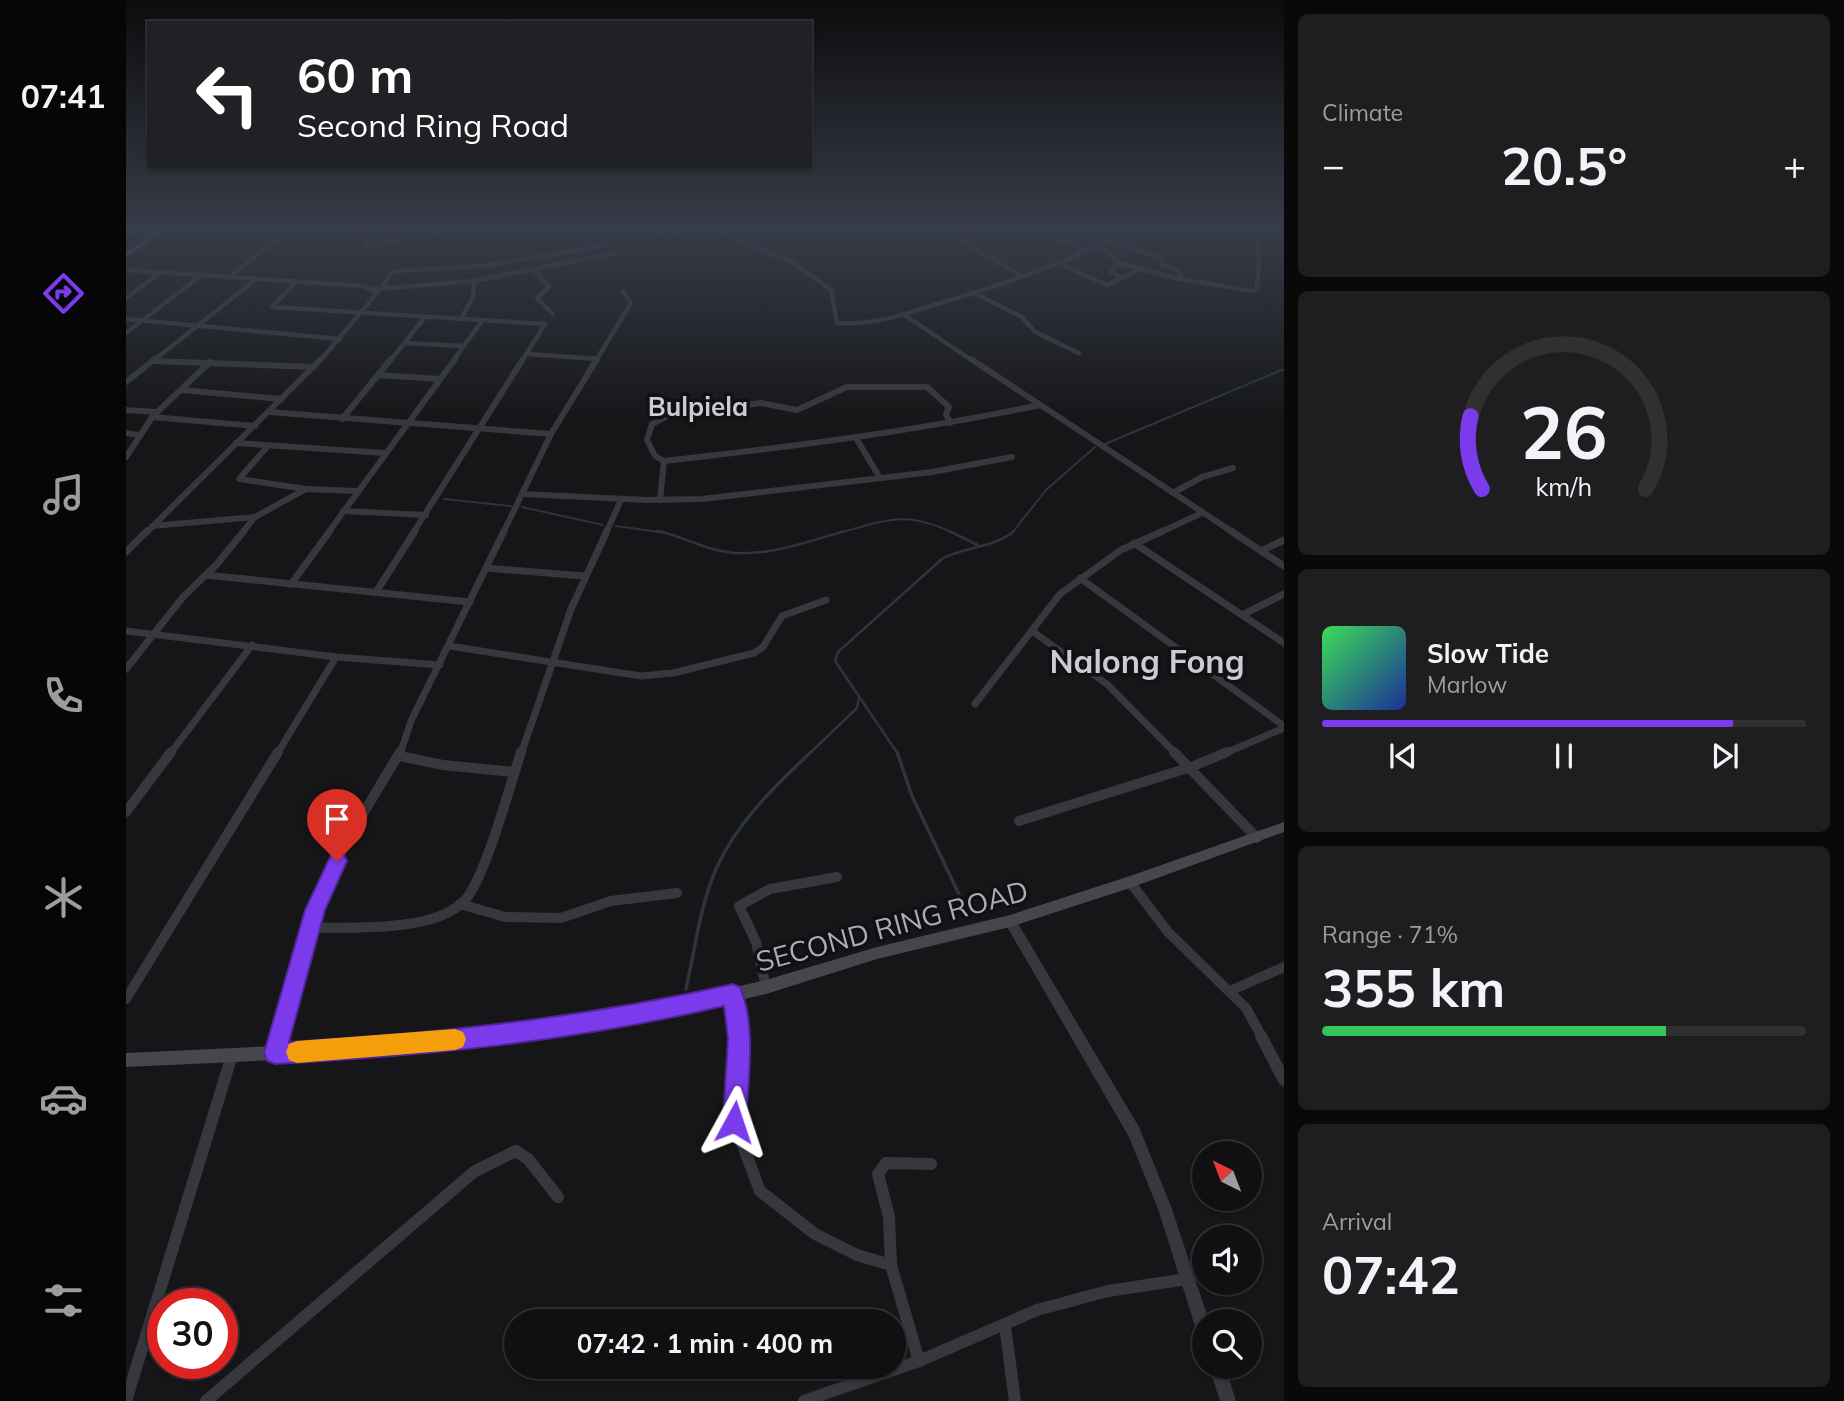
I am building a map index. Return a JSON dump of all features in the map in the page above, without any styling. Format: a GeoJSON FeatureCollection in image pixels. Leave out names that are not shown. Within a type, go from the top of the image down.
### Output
{"type":"FeatureCollection","features":[{"type":"Feature","properties":{"kind":"main road","name":"SECOND RING ROAD"},"geometry":{"type":"LineString","coordinates":[[126,1060],[381,1048],[549,1029],[651,1013],[766,987],[877,953],[1010,921],[1284,827]]}},
{"type":"Feature","properties":{"kind":"street"},"geometry":{"type":"LineString","coordinates":[[126,332],[180,291]]}},
{"type":"Feature","properties":{"kind":"street"},"geometry":{"type":"LineString","coordinates":[[126,382],[241,291]]}},
{"type":"Feature","properties":{"kind":"street"},"geometry":{"type":"LineString","coordinates":[[287,291],[272,307],[545,324],[376,592]]}},
{"type":"Feature","properties":{"kind":"street"},"geometry":{"type":"LineString","coordinates":[[126,552],[314,368],[363,313],[378,291]]}},
{"type":"Feature","properties":{"kind":"street"},"geometry":{"type":"LineString","coordinates":[[461,319],[473,291]]}},
{"type":"Feature","properties":{"kind":"street"},"geometry":{"type":"LineString","coordinates":[[541,291],[537,298],[553,314]]}},
{"type":"Feature","properties":{"kind":"street"},"geometry":{"type":"LineString","coordinates":[[831,291],[837,323],[853,326],[903,314],[972,292],[1022,317],[1035,332],[1052,342],[1079,353]]}},
{"type":"Feature","properties":{"kind":"street"},"geometry":{"type":"LineString","coordinates":[[275,1053],[310,928],[345,844],[398,756],[411,721],[551,434],[631,303],[631,299],[623,292]]}},
{"type":"Feature","properties":{"kind":"street"},"geometry":{"type":"LineString","coordinates":[[903,314],[1284,566]]}},
{"type":"Feature","properties":{"kind":"street"},"geometry":{"type":"LineString","coordinates":[[342,419],[425,317]]}},
{"type":"Feature","properties":{"kind":"street"},"geometry":{"type":"LineString","coordinates":[[126,319],[340,339]]}},
{"type":"Feature","properties":{"kind":"street"},"geometry":{"type":"LineString","coordinates":[[291,584],[482,321]]}},
{"type":"Feature","properties":{"kind":"street"},"geometry":{"type":"LineString","coordinates":[[404,343],[463,346]]}},
{"type":"Feature","properties":{"kind":"street"},"geometry":{"type":"LineString","coordinates":[[528,354],[597,359]]}},
{"type":"Feature","properties":{"kind":"street"},"geometry":{"type":"LineString","coordinates":[[153,361],[314,368]]}},
{"type":"Feature","properties":{"kind":"street"},"geometry":{"type":"LineString","coordinates":[[126,457],[138,444],[139,435],[154,415],[210,362]]}},
{"type":"Feature","properties":{"kind":"street"},"geometry":{"type":"LineString","coordinates":[[378,374],[439,379]]}},
{"type":"Feature","properties":{"kind":"street"},"geometry":{"type":"LineString","coordinates":[[950,423],[946,414],[950,407],[927,387],[847,387],[797,410],[761,403],[669,415],[652,424],[646,440],[655,456],[664,461],[856,438],[950,423],[1040,405]]}},
{"type":"Feature","properties":{"kind":"street"},"geometry":{"type":"LineString","coordinates":[[182,390],[282,399]]}},
{"type":"Feature","properties":{"kind":"street"},"geometry":{"type":"LineString","coordinates":[[126,410],[255,426]]}},
{"type":"Feature","properties":{"kind":"street"},"geometry":{"type":"LineString","coordinates":[[269,412],[551,434]]}},
{"type":"Feature","properties":{"kind":"street"},"geometry":{"type":"LineString","coordinates":[[126,433],[139,435]]}},
{"type":"Feature","properties":{"kind":"street"},"geometry":{"type":"LineString","coordinates":[[856,438],[880,478]]}},
{"type":"Feature","properties":{"kind":"street"},"geometry":{"type":"LineString","coordinates":[[236,443],[384,453]]}},
{"type":"Feature","properties":{"kind":"street"},"geometry":{"type":"LineString","coordinates":[[267,447],[239,479],[306,489],[357,491]]}},
{"type":"Feature","properties":{"kind":"street"},"geometry":{"type":"LineString","coordinates":[[522,494],[621,500],[702,499],[880,478],[1012,457]]}},
{"type":"Feature","properties":{"kind":"street"},"geometry":{"type":"LineString","coordinates":[[660,500],[664,461]]}},
{"type":"Feature","properties":{"kind":"street"},"geometry":{"type":"LineString","coordinates":[[1173,493],[1202,477],[1233,468]]}},
{"type":"Feature","properties":{"kind":"street"},"geometry":{"type":"LineString","coordinates":[[126,669],[183,597],[206,575],[255,517],[306,489]]}},
{"type":"Feature","properties":{"kind":"street"},"geometry":{"type":"LineString","coordinates":[[310,928],[376,926],[423,919],[447,912],[460,904],[471,890],[584,576],[621,500]]}},
{"type":"Feature","properties":{"kind":"street"},"geometry":{"type":"LineString","coordinates":[[343,511],[426,515]]}},
{"type":"Feature","properties":{"kind":"street"},"geometry":{"type":"LineString","coordinates":[[975,704],[1060,594],[1135,543],[1202,513]]}},
{"type":"Feature","properties":{"kind":"street"},"geometry":{"type":"LineString","coordinates":[[152,526],[255,517]]}},
{"type":"Feature","properties":{"kind":"street"},"geometry":{"type":"LineString","coordinates":[[126,540],[138,540]]}},
{"type":"Feature","properties":{"kind":"street"},"geometry":{"type":"LineString","coordinates":[[1261,551],[1284,540]]}},
{"type":"Feature","properties":{"kind":"street"},"geometry":{"type":"LineString","coordinates":[[1135,543],[1284,643]]}},
{"type":"Feature","properties":{"kind":"street"},"geometry":{"type":"LineString","coordinates":[[486,568],[584,576]]}},
{"type":"Feature","properties":{"kind":"street"},"geometry":{"type":"LineString","coordinates":[[206,575],[470,602]]}},
{"type":"Feature","properties":{"kind":"street"},"geometry":{"type":"LineString","coordinates":[[1080,578],[1284,727]]}},
{"type":"Feature","properties":{"kind":"street"},"geometry":{"type":"LineString","coordinates":[[1242,615],[1284,594]]}},
{"type":"Feature","properties":{"kind":"street"},"geometry":{"type":"LineString","coordinates":[[449,646],[553,660],[641,677],[673,673],[754,653],[762,647],[782,616],[826,600]]}},
{"type":"Feature","properties":{"kind":"street"},"geometry":{"type":"LineString","coordinates":[[126,631],[336,657],[440,665]]}},
{"type":"Feature","properties":{"kind":"street"},"geometry":{"type":"LineString","coordinates":[[1032,631],[1108,685],[1191,767],[1257,838]]}},
{"type":"Feature","properties":{"kind":"street"},"geometry":{"type":"LineString","coordinates":[[126,811],[252,645]]}},
{"type":"Feature","properties":{"kind":"street"},"geometry":{"type":"LineString","coordinates":[[126,999],[336,657]]}},
{"type":"Feature","properties":{"kind":"street"},"geometry":{"type":"LineString","coordinates":[[1019,821],[1191,767],[1284,727]]}},
{"type":"Feature","properties":{"kind":"street"},"geometry":{"type":"LineString","coordinates":[[398,756],[443,765],[514,772]]}},
{"type":"Feature","properties":{"kind":"street"},"geometry":{"type":"LineString","coordinates":[[766,987],[756,942],[739,906],[751,896],[765,891],[836,877]]}},
{"type":"Feature","properties":{"kind":"street"},"geometry":{"type":"LineString","coordinates":[[1130,882],[1168,932],[1230,991],[1252,1018],[1284,1080]]}},
{"type":"Feature","properties":{"kind":"street"},"geometry":{"type":"LineString","coordinates":[[460,904],[505,917],[561,918],[611,901],[677,893]]}},
{"type":"Feature","properties":{"kind":"street"},"geometry":{"type":"LineString","coordinates":[[1010,921],[1134,1132],[1165,1209],[1197,1309]]}},
{"type":"Feature","properties":{"kind":"street"},"geometry":{"type":"LineString","coordinates":[[1230,991],[1284,967]]}},
{"type":"Feature","properties":{"kind":"street"},"geometry":{"type":"LineString","coordinates":[[733,994],[738,1038],[734,1122],[760,1191],[778,1208],[815,1234],[857,1255],[891,1265]]}},
{"type":"Feature","properties":{"kind":"street"},"geometry":{"type":"LineString","coordinates":[[126,1401],[232,1055]]}},
{"type":"Feature","properties":{"kind":"street"},"geometry":{"type":"LineString","coordinates":[[206,1401],[475,1171],[516,1151],[528,1159],[558,1197]]}},
{"type":"Feature","properties":{"kind":"street"},"geometry":{"type":"LineString","coordinates":[[919,1362],[891,1265],[889,1217],[878,1174],[886,1163],[931,1164]]}},
{"type":"Feature","properties":{"kind":"street"},"geometry":{"type":"LineString","coordinates":[[804,1401],[919,1362],[1037,1310],[1108,1291],[1187,1279]]}},
{"type":"Feature","properties":{"kind":"street"},"geometry":{"type":"LineString","coordinates":[[1005,1326],[1015,1401]]}},
{"type":"Feature","properties":{"kind":"street"},"geometry":{"type":"LineString","coordinates":[[1221,1379],[1228,1401]]}},
{"type":"Feature","properties":{"kind":"waterway"},"geometry":{"type":"LineString","coordinates":[[1105,444],[1284,369]]}},
{"type":"Feature","properties":{"kind":"waterway"},"geometry":{"type":"LineString","coordinates":[[1013,532],[1046,490],[1095,447]]}},
{"type":"Feature","properties":{"kind":"waterway"},"geometry":{"type":"LineString","coordinates":[[444,499],[511,506]]}},
{"type":"Feature","properties":{"kind":"waterway"},"geometry":{"type":"LineString","coordinates":[[522,507],[603,525]]}},
{"type":"Feature","properties":{"kind":"waterway"},"geometry":{"type":"LineString","coordinates":[[839,533],[884,521],[909,519],[953,533]]}},
{"type":"Feature","properties":{"kind":"waterway"},"geometry":{"type":"LineString","coordinates":[[616,526],[663,533]]}},
{"type":"Feature","properties":{"kind":"waterway"},"geometry":{"type":"LineString","coordinates":[[658,531],[663,533]]}},
{"type":"Feature","properties":{"kind":"waterway"},"geometry":{"type":"LineString","coordinates":[[663,533],[727,552],[757,553],[787,548],[845,531]]}},
{"type":"Feature","properties":{"kind":"waterway"},"geometry":{"type":"LineString","coordinates":[[949,531],[978,545]]}},
{"type":"Feature","properties":{"kind":"waterway"},"geometry":{"type":"LineString","coordinates":[[897,753],[835,661],[838,652],[943,558],[989,544],[1013,532]]}},
{"type":"Feature","properties":{"kind":"waterway"},"geometry":{"type":"LineString","coordinates":[[809,754],[857,708],[859,697]]}},
{"type":"Feature","properties":{"kind":"waterway"},"geometry":{"type":"LineString","coordinates":[[686,989],[698,928],[716,869],[746,820],[811,752]]}},
{"type":"Feature","properties":{"kind":"waterway"},"geometry":{"type":"LineString","coordinates":[[897,753],[912,796],[967,911]]}},
{"type":"Feature","properties":{"kind":"slow traffic"},"geometry":{"type":"LineString","coordinates":[[297,1052],[381,1048],[455,1039]]}},
{"type":"Feature","properties":{"kind":"district","name":"Bulpiela"},"geometry":{"type":"Point","coordinates":[698,407]}},
{"type":"Feature","properties":{"kind":"district","name":"Nalong Fong"},"geometry":{"type":"Point","coordinates":[1147,662]}},
{"type":"Feature","properties":{"kind":"route"},"geometry":{"type":"LineString","coordinates":[[337,861],[315,910],[275,1053],[381,1048],[549,1029],[651,1013],[733,994],[738,1038],[734,1122]]}}]}
